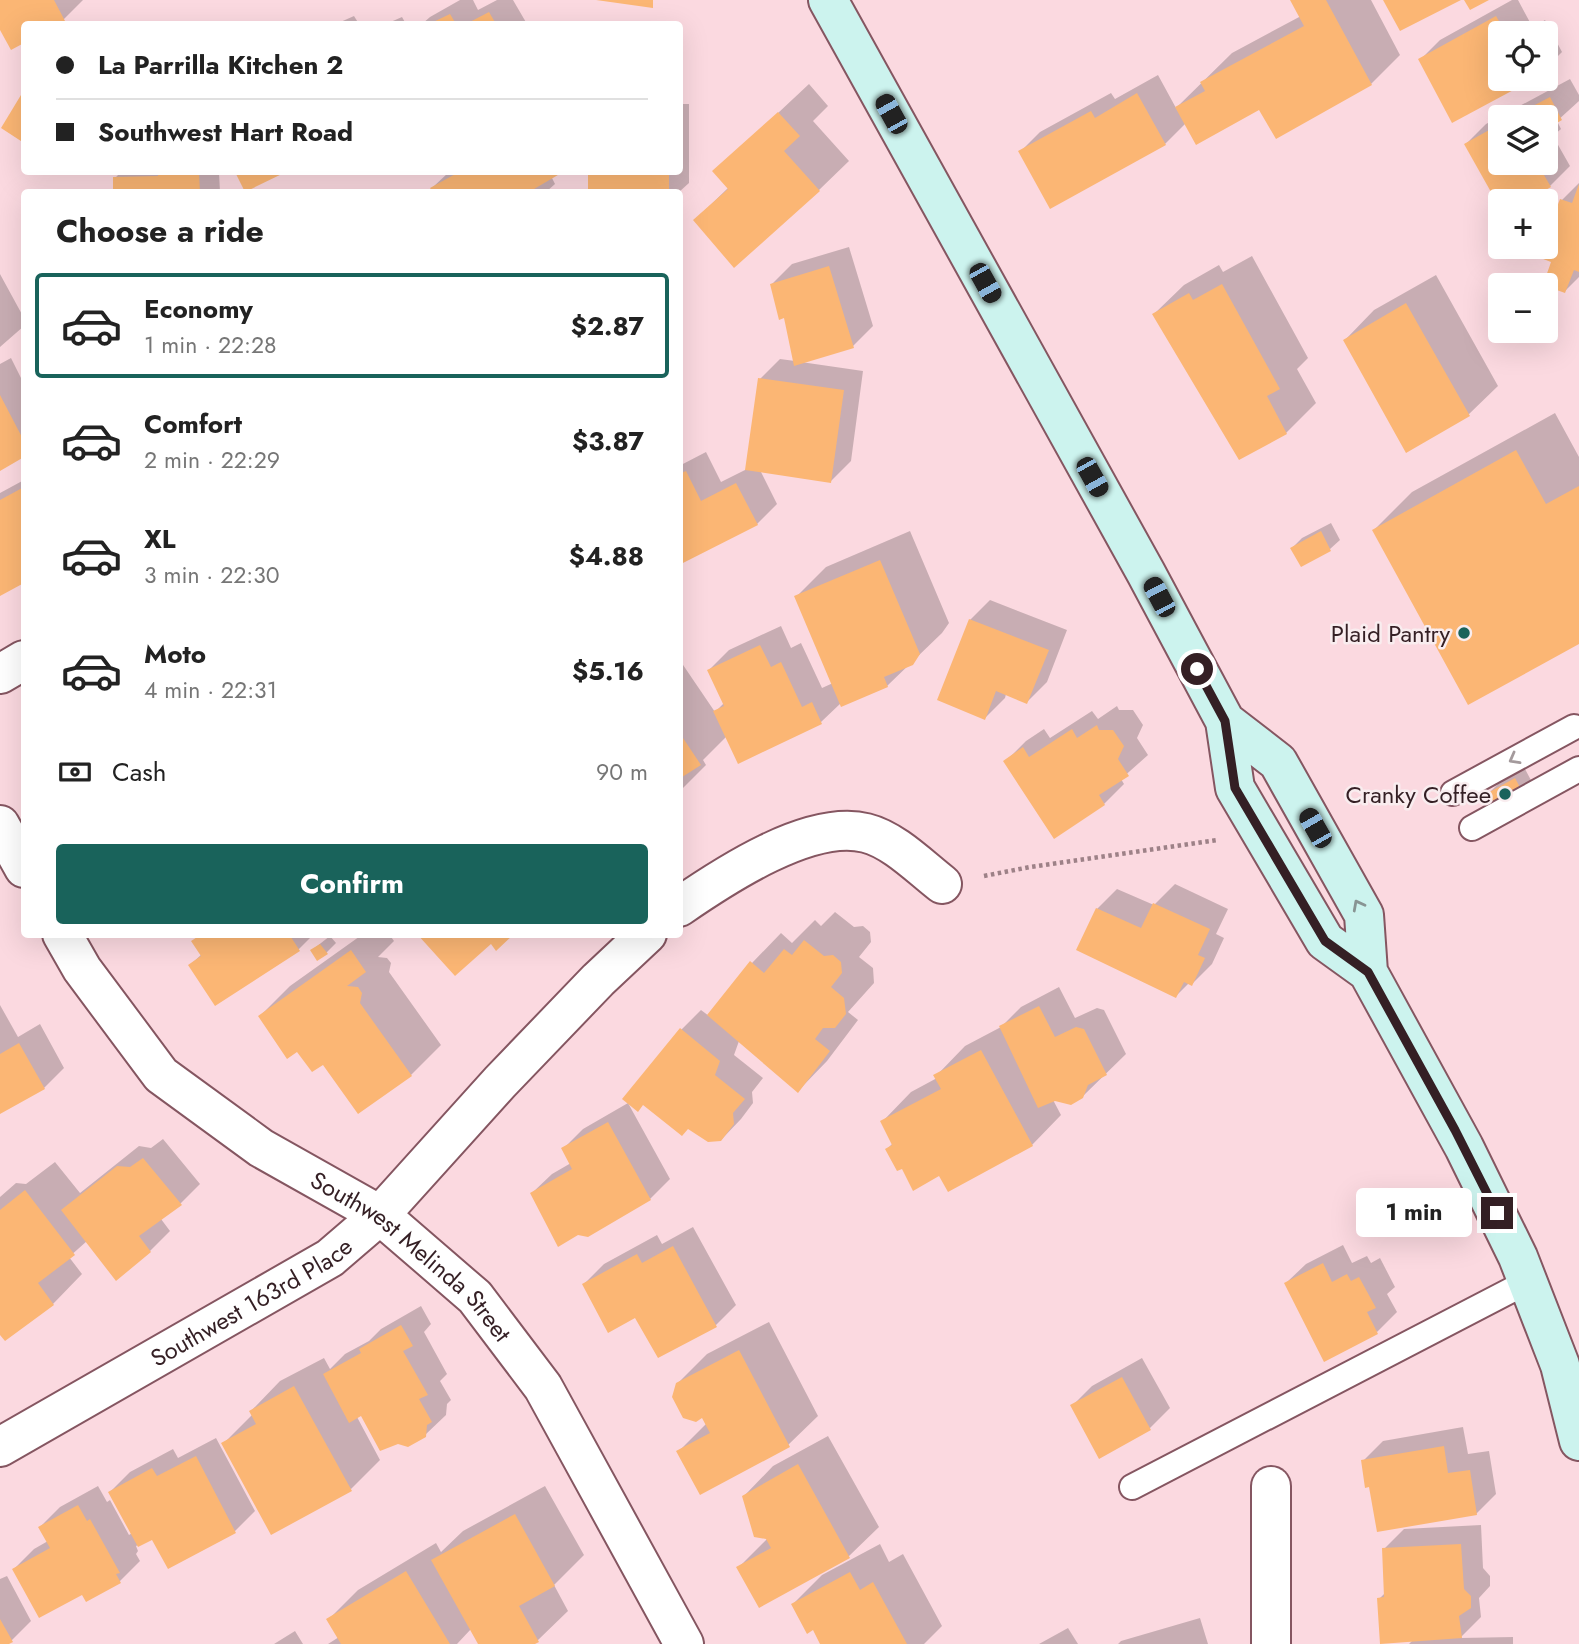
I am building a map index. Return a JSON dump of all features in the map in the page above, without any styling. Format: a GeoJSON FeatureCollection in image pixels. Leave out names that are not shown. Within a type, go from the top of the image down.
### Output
{"type":"FeatureCollection","features":[{"type":"Feature","properties":{"kind":"main road"},"geometry":{"type":"LineString","coordinates":[[828,0],[1146,573],[1225,721],[1235,788],[1325,941],[1368,972]]}},
{"type":"Feature","properties":{"kind":"main road"},"geometry":{"type":"LineString","coordinates":[[1225,721],[1278,762],[1364,915],[1368,972],[1464,1147],[1518,1257],[1527,1282],[1569,1360],[1579,1441]]}},
{"type":"Feature","properties":{"kind":"street"},"geometry":{"type":"LineString","coordinates":[[0,674],[21,662]]}},
{"type":"Feature","properties":{"kind":"street"},"geometry":{"type":"LineString","coordinates":[[0,825],[21,863]]}},
{"type":"Feature","properties":{"kind":"street"},"geometry":{"type":"LineString","coordinates":[[683,904],[715,882],[789,845],[820,832],[831,831],[867,833],[889,844],[942,884]]}},
{"type":"Feature","properties":{"kind":"street","name":"Southwest Melinda Street"},"geometry":{"type":"LineString","coordinates":[[64,938],[82,969],[161,1075],[261,1148],[380,1215],[475,1297],[543,1387],[684,1644]]}},
{"type":"Feature","properties":{"kind":"street","name":"Southwest 163rd Place"},"geometry":{"type":"LineString","coordinates":[[0,1447],[330,1258],[380,1215],[499,1082],[642,938]]}},
{"type":"Feature","properties":{"kind":"street"},"geometry":{"type":"LineString","coordinates":[[1270,1644],[1271,1486]]}},
{"type":"Feature","properties":{"kind":"lane"},"geometry":{"type":"LineString","coordinates":[[1453,793],[1574,727]]}},
{"type":"Feature","properties":{"kind":"lane"},"geometry":{"type":"LineString","coordinates":[[1472,828],[1579,769]]}},
{"type":"Feature","properties":{"kind":"lane"},"geometry":{"type":"LineString","coordinates":[[1132,1488],[1527,1282]]}},
{"type":"Feature","properties":{"kind":"path"},"geometry":{"type":"LineString","coordinates":[[942,884],[1030,867],[1214,841],[1252,817]]}},
{"type":"Feature","properties":{"kind":"building"},"geometry":{"type":"Polygon","coordinates":[[[0,0],[54,0],[65,21],[21,21],[21,45],[11,50],[0,30],[0,0]]]}},
{"type":"Feature","properties":{"kind":"building"},"geometry":{"type":"Polygon","coordinates":[[[596,0],[653,0],[653,8],[596,0]]]}},
{"type":"Feature","properties":{"kind":"building"},"geometry":{"type":"Polygon","coordinates":[[[1290,0],[1326,0],[1372,85],[1276,139],[1259,110],[1196,145],[1175,107],[1205,91],[1200,82],[1304,26],[1290,0]]]}},
{"type":"Feature","properties":{"kind":"building"},"geometry":{"type":"Polygon","coordinates":[[[1383,0],[1461,0],[1400,31],[1383,0]]]}},
{"type":"Feature","properties":{"kind":"building"},"geometry":{"type":"Polygon","coordinates":[[[1464,0],[1489,0],[1470,10],[1464,0]]]}},
{"type":"Feature","properties":{"kind":"building"},"geometry":{"type":"Polygon","coordinates":[[[489,12],[494,21],[472,21],[489,12]]]}},
{"type":"Feature","properties":{"kind":"building"},"geometry":{"type":"Polygon","coordinates":[[[450,14],[454,21],[435,21],[450,14]]]}},
{"type":"Feature","properties":{"kind":"building"},"geometry":{"type":"Polygon","coordinates":[[[1496,16],[1499,21],[1488,21],[1488,91],[1512,91],[1452,123],[1418,59],[1496,16]]]}},
{"type":"Feature","properties":{"kind":"building"},"geometry":{"type":"Polygon","coordinates":[[[1137,93],[1166,145],[1050,209],[1018,151],[1091,111],[1095,118],[1137,93]]]}},
{"type":"Feature","properties":{"kind":"building"},"geometry":{"type":"Polygon","coordinates":[[[21,95],[21,141],[1,128],[21,95]]]}},
{"type":"Feature","properties":{"kind":"building"},"geometry":{"type":"Polygon","coordinates":[[[1550,97],[1554,105],[1535,105],[1550,97]]]}},
{"type":"Feature","properties":{"kind":"building"},"geometry":{"type":"Polygon","coordinates":[[[778,112],[800,136],[784,151],[820,191],[734,268],[693,220],[728,189],[712,171],[778,112]]]}},
{"type":"Feature","properties":{"kind":"building"},"geometry":{"type":"Polygon","coordinates":[[[1488,131],[1488,175],[1544,175],[1551,187],[1489,189],[1464,144],[1488,131]]]}},
{"type":"Feature","properties":{"kind":"building"},"geometry":{"type":"Polygon","coordinates":[[[199,175],[200,189],[113,189],[113,177],[199,175]]]}},
{"type":"Feature","properties":{"kind":"building"},"geometry":{"type":"Polygon","coordinates":[[[236,175],[280,175],[251,189],[244,189],[236,175]]]}},
{"type":"Feature","properties":{"kind":"building"},"geometry":{"type":"Polygon","coordinates":[[[454,175],[558,175],[534,189],[430,188],[454,175]]]}},
{"type":"Feature","properties":{"kind":"building"},"geometry":{"type":"Polygon","coordinates":[[[588,175],[669,175],[669,189],[588,189],[588,175]]]}},
{"type":"Feature","properties":{"kind":"building"},"geometry":{"type":"Polygon","coordinates":[[[1579,184],[1579,272],[1574,270],[1565,293],[1558,290],[1558,273],[1547,273],[1551,262],[1543,259],[1558,259],[1558,204],[1560,199],[1572,203],[1579,184]]]}},
{"type":"Feature","properties":{"kind":"building"},"geometry":{"type":"Polygon","coordinates":[[[829,266],[854,348],[794,366],[784,318],[779,320],[770,284],[829,266]]]}},
{"type":"Feature","properties":{"kind":"building"},"geometry":{"type":"Polygon","coordinates":[[[1222,284],[1280,389],[1267,396],[1287,434],[1239,460],[1152,314],[1189,293],[1193,300],[1222,284]]]}},
{"type":"Feature","properties":{"kind":"building"},"geometry":{"type":"Polygon","coordinates":[[[1406,303],[1470,416],[1406,453],[1343,340],[1406,303]]]}},
{"type":"Feature","properties":{"kind":"building"},"geometry":{"type":"Polygon","coordinates":[[[758,378],[844,390],[831,483],[745,470],[758,378]]]}},
{"type":"Feature","properties":{"kind":"building"},"geometry":{"type":"Polygon","coordinates":[[[0,395],[21,435],[21,459],[0,471],[0,395]]]}},
{"type":"Feature","properties":{"kind":"building"},"geometry":{"type":"Polygon","coordinates":[[[1516,450],[1546,504],[1579,486],[1579,644],[1468,705],[1372,530],[1516,450]]]}},
{"type":"Feature","properties":{"kind":"building"},"geometry":{"type":"Polygon","coordinates":[[[686,471],[701,501],[736,483],[758,525],[683,563],[683,472],[686,471]]]}},
{"type":"Feature","properties":{"kind":"building"},"geometry":{"type":"Polygon","coordinates":[[[21,489],[21,585],[0,596],[0,500],[21,489]]]}},
{"type":"Feature","properties":{"kind":"building"},"geometry":{"type":"Polygon","coordinates":[[[1321,531],[1331,551],[1301,567],[1290,548],[1321,531]]]}},
{"type":"Feature","properties":{"kind":"building"},"geometry":{"type":"Polygon","coordinates":[[[880,560],[920,654],[913,665],[884,677],[888,687],[841,707],[794,596],[880,560]]]}},
{"type":"Feature","properties":{"kind":"building"},"geometry":{"type":"Polygon","coordinates":[[[969,619],[1049,650],[1027,704],[996,691],[985,720],[937,700],[969,619]]]}},
{"type":"Feature","properties":{"kind":"building"},"geometry":{"type":"Polygon","coordinates":[[[760,645],[771,667],[781,662],[802,707],[812,702],[822,724],[738,764],[713,711],[724,706],[707,670],[760,645]]]}},
{"type":"Feature","properties":{"kind":"building"},"geometry":{"type":"Polygon","coordinates":[[[1097,725],[1099,730],[1113,730],[1124,746],[1118,759],[1129,776],[1099,795],[1105,805],[1054,839],[1003,761],[1023,747],[1029,757],[1072,729],[1077,738],[1097,725]]]}},
{"type":"Feature","properties":{"kind":"building"},"geometry":{"type":"Polygon","coordinates":[[[683,738],[701,765],[683,776],[683,738]]]}},
{"type":"Feature","properties":{"kind":"building","name":"Cranky Coffee"},"geometry":{"type":"Polygon","coordinates":[[[1515,778],[1524,795],[1495,811],[1486,794],[1515,778]]]}},
{"type":"Feature","properties":{"kind":"building"},"geometry":{"type":"Polygon","coordinates":[[[1153,903],[1210,929],[1198,955],[1205,958],[1192,986],[1184,982],[1176,998],[1076,950],[1096,908],[1141,928],[1153,903]]]}},
{"type":"Feature","properties":{"kind":"building"},"geometry":{"type":"Polygon","coordinates":[[[196,938],[292,938],[300,951],[215,1006],[188,965],[201,956],[191,941],[196,938]]]}},
{"type":"Feature","properties":{"kind":"building"},"geometry":{"type":"Polygon","coordinates":[[[421,938],[510,938],[496,951],[491,944],[455,976],[421,938]]]}},
{"type":"Feature","properties":{"kind":"building"},"geometry":{"type":"Polygon","coordinates":[[[804,940],[824,956],[833,955],[841,962],[842,973],[831,987],[844,998],[846,1014],[835,1028],[823,1028],[815,1039],[830,1051],[798,1093],[707,1015],[750,961],[764,973],[784,949],[792,955],[804,940]]]}},
{"type":"Feature","properties":{"kind":"building"},"geometry":{"type":"Polygon","coordinates":[[[320,944],[328,954],[317,961],[310,950],[320,944]]]}},
{"type":"Feature","properties":{"kind":"building"},"geometry":{"type":"Polygon","coordinates":[[[351,950],[366,972],[347,986],[358,987],[362,993],[360,1003],[412,1076],[358,1114],[323,1065],[312,1072],[297,1052],[287,1059],[258,1016],[351,950]]]}},
{"type":"Feature","properties":{"kind":"building"},"geometry":{"type":"Polygon","coordinates":[[[1039,1006],[1055,1037],[1076,1027],[1084,1029],[1107,1075],[1088,1085],[1083,1098],[1071,1105],[1055,1101],[1038,1108],[999,1026],[1039,1006]]]}},
{"type":"Feature","properties":{"kind":"building"},"geometry":{"type":"Polygon","coordinates":[[[680,1028],[720,1061],[715,1075],[745,1099],[733,1113],[734,1124],[721,1141],[708,1142],[688,1129],[682,1136],[643,1105],[638,1112],[622,1099],[680,1028]]]}},
{"type":"Feature","properties":{"kind":"building"},"geometry":{"type":"Polygon","coordinates":[[[19,1043],[45,1089],[0,1114],[0,1054],[19,1043]]]}},
{"type":"Feature","properties":{"kind":"building"},"geometry":{"type":"Polygon","coordinates":[[[981,1050],[1033,1146],[948,1192],[939,1176],[913,1191],[902,1169],[897,1171],[885,1149],[892,1145],[880,1121],[941,1089],[933,1075],[981,1050]]]}},
{"type":"Feature","properties":{"kind":"building"},"geometry":{"type":"Polygon","coordinates":[[[608,1122],[651,1200],[588,1237],[578,1235],[558,1247],[530,1193],[572,1169],[561,1148],[608,1122]]]}},
{"type":"Feature","properties":{"kind":"building"},"geometry":{"type":"Polygon","coordinates":[[[143,1158],[182,1205],[139,1236],[151,1252],[116,1281],[61,1210],[117,1166],[130,1167],[143,1158]]]}},
{"type":"Feature","properties":{"kind":"building"},"geometry":{"type":"Polygon","coordinates":[[[25,1190],[75,1255],[38,1283],[54,1305],[5,1341],[0,1335],[0,1210],[25,1190]]]}},
{"type":"Feature","properties":{"kind":"building"},"geometry":{"type":"Polygon","coordinates":[[[673,1246],[717,1327],[658,1358],[635,1318],[608,1333],[582,1284],[637,1254],[642,1263],[673,1246]]]}},
{"type":"Feature","properties":{"kind":"building"},"geometry":{"type":"Polygon","coordinates":[[[1323,1263],[1332,1282],[1347,1274],[1351,1281],[1359,1277],[1376,1308],[1367,1312],[1378,1334],[1324,1362],[1284,1283],[1323,1263]]]}},
{"type":"Feature","properties":{"kind":"building"},"geometry":{"type":"Polygon","coordinates":[[[401,1325],[413,1346],[403,1351],[428,1395],[419,1399],[432,1422],[427,1425],[426,1437],[408,1447],[398,1444],[380,1451],[361,1416],[349,1423],[323,1374],[361,1353],[359,1349],[401,1325]]]}},
{"type":"Feature","properties":{"kind":"building"},"geometry":{"type":"Polygon","coordinates":[[[739,1350],[790,1447],[700,1495],[676,1451],[710,1433],[702,1418],[696,1422],[683,1418],[672,1397],[676,1383],[739,1350]]]}},
{"type":"Feature","properties":{"kind":"building"},"geometry":{"type":"Polygon","coordinates":[[[1122,1377],[1151,1430],[1099,1459],[1070,1405],[1122,1377]]]}},
{"type":"Feature","properties":{"kind":"building"},"geometry":{"type":"Polygon","coordinates":[[[294,1386],[352,1491],[271,1535],[221,1443],[256,1424],[249,1411],[294,1386]]]}},
{"type":"Feature","properties":{"kind":"building"},"geometry":{"type":"Polygon","coordinates":[[[1444,1446],[1448,1473],[1470,1470],[1477,1515],[1377,1532],[1369,1487],[1365,1488],[1361,1460],[1444,1446]]]}},
{"type":"Feature","properties":{"kind":"building"},"geometry":{"type":"Polygon","coordinates":[[[196,1456],[236,1533],[168,1569],[152,1540],[138,1547],[108,1492],[152,1468],[157,1476],[196,1456]]]}},
{"type":"Feature","properties":{"kind":"building"},"geometry":{"type":"Polygon","coordinates":[[[798,1464],[850,1558],[759,1608],[736,1567],[771,1548],[766,1539],[754,1537],[742,1496],[798,1464]]]}},
{"type":"Feature","properties":{"kind":"building"},"geometry":{"type":"Polygon","coordinates":[[[78,1505],[87,1521],[90,1519],[120,1573],[116,1574],[121,1583],[86,1602],[82,1595],[39,1618],[12,1569],[50,1548],[38,1527],[78,1505]]]}},
{"type":"Feature","properties":{"kind":"building"},"geometry":{"type":"Polygon","coordinates":[[[515,1514],[555,1586],[519,1606],[539,1642],[478,1644],[431,1560],[515,1514]]]}},
{"type":"Feature","properties":{"kind":"building"},"geometry":{"type":"Polygon","coordinates":[[[1461,1544],[1464,1589],[1471,1596],[1471,1608],[1459,1616],[1462,1638],[1380,1644],[1377,1598],[1384,1597],[1382,1548],[1461,1544]]]}},
{"type":"Feature","properties":{"kind":"building"},"geometry":{"type":"Polygon","coordinates":[[[406,1571],[450,1644],[341,1644],[326,1619],[406,1571]]]}},
{"type":"Feature","properties":{"kind":"building"},"geometry":{"type":"Polygon","coordinates":[[[850,1572],[860,1590],[873,1582],[907,1644],[820,1644],[813,1630],[807,1634],[791,1604],[850,1572]]]}},
{"type":"Feature","properties":{"kind":"building"},"geometry":{"type":"Polygon","coordinates":[[[0,1619],[13,1642],[9,1644],[0,1644],[0,1619]]]}},
{"type":"Feature","properties":{"kind":"place","name":"Plaid Pantry"},"geometry":{"type":"Point","coordinates":[1464,633]}},
{"type":"Feature","properties":{"kind":"place","name":"Cranky Coffee"},"geometry":{"type":"Point","coordinates":[1505,794]}},
{"type":"Feature","properties":{"kind":"route"},"geometry":{"type":"LineString","coordinates":[[1197,669],[1225,721],[1235,788],[1325,941],[1368,972],[1455,1130],[1497,1213]]}}]}
